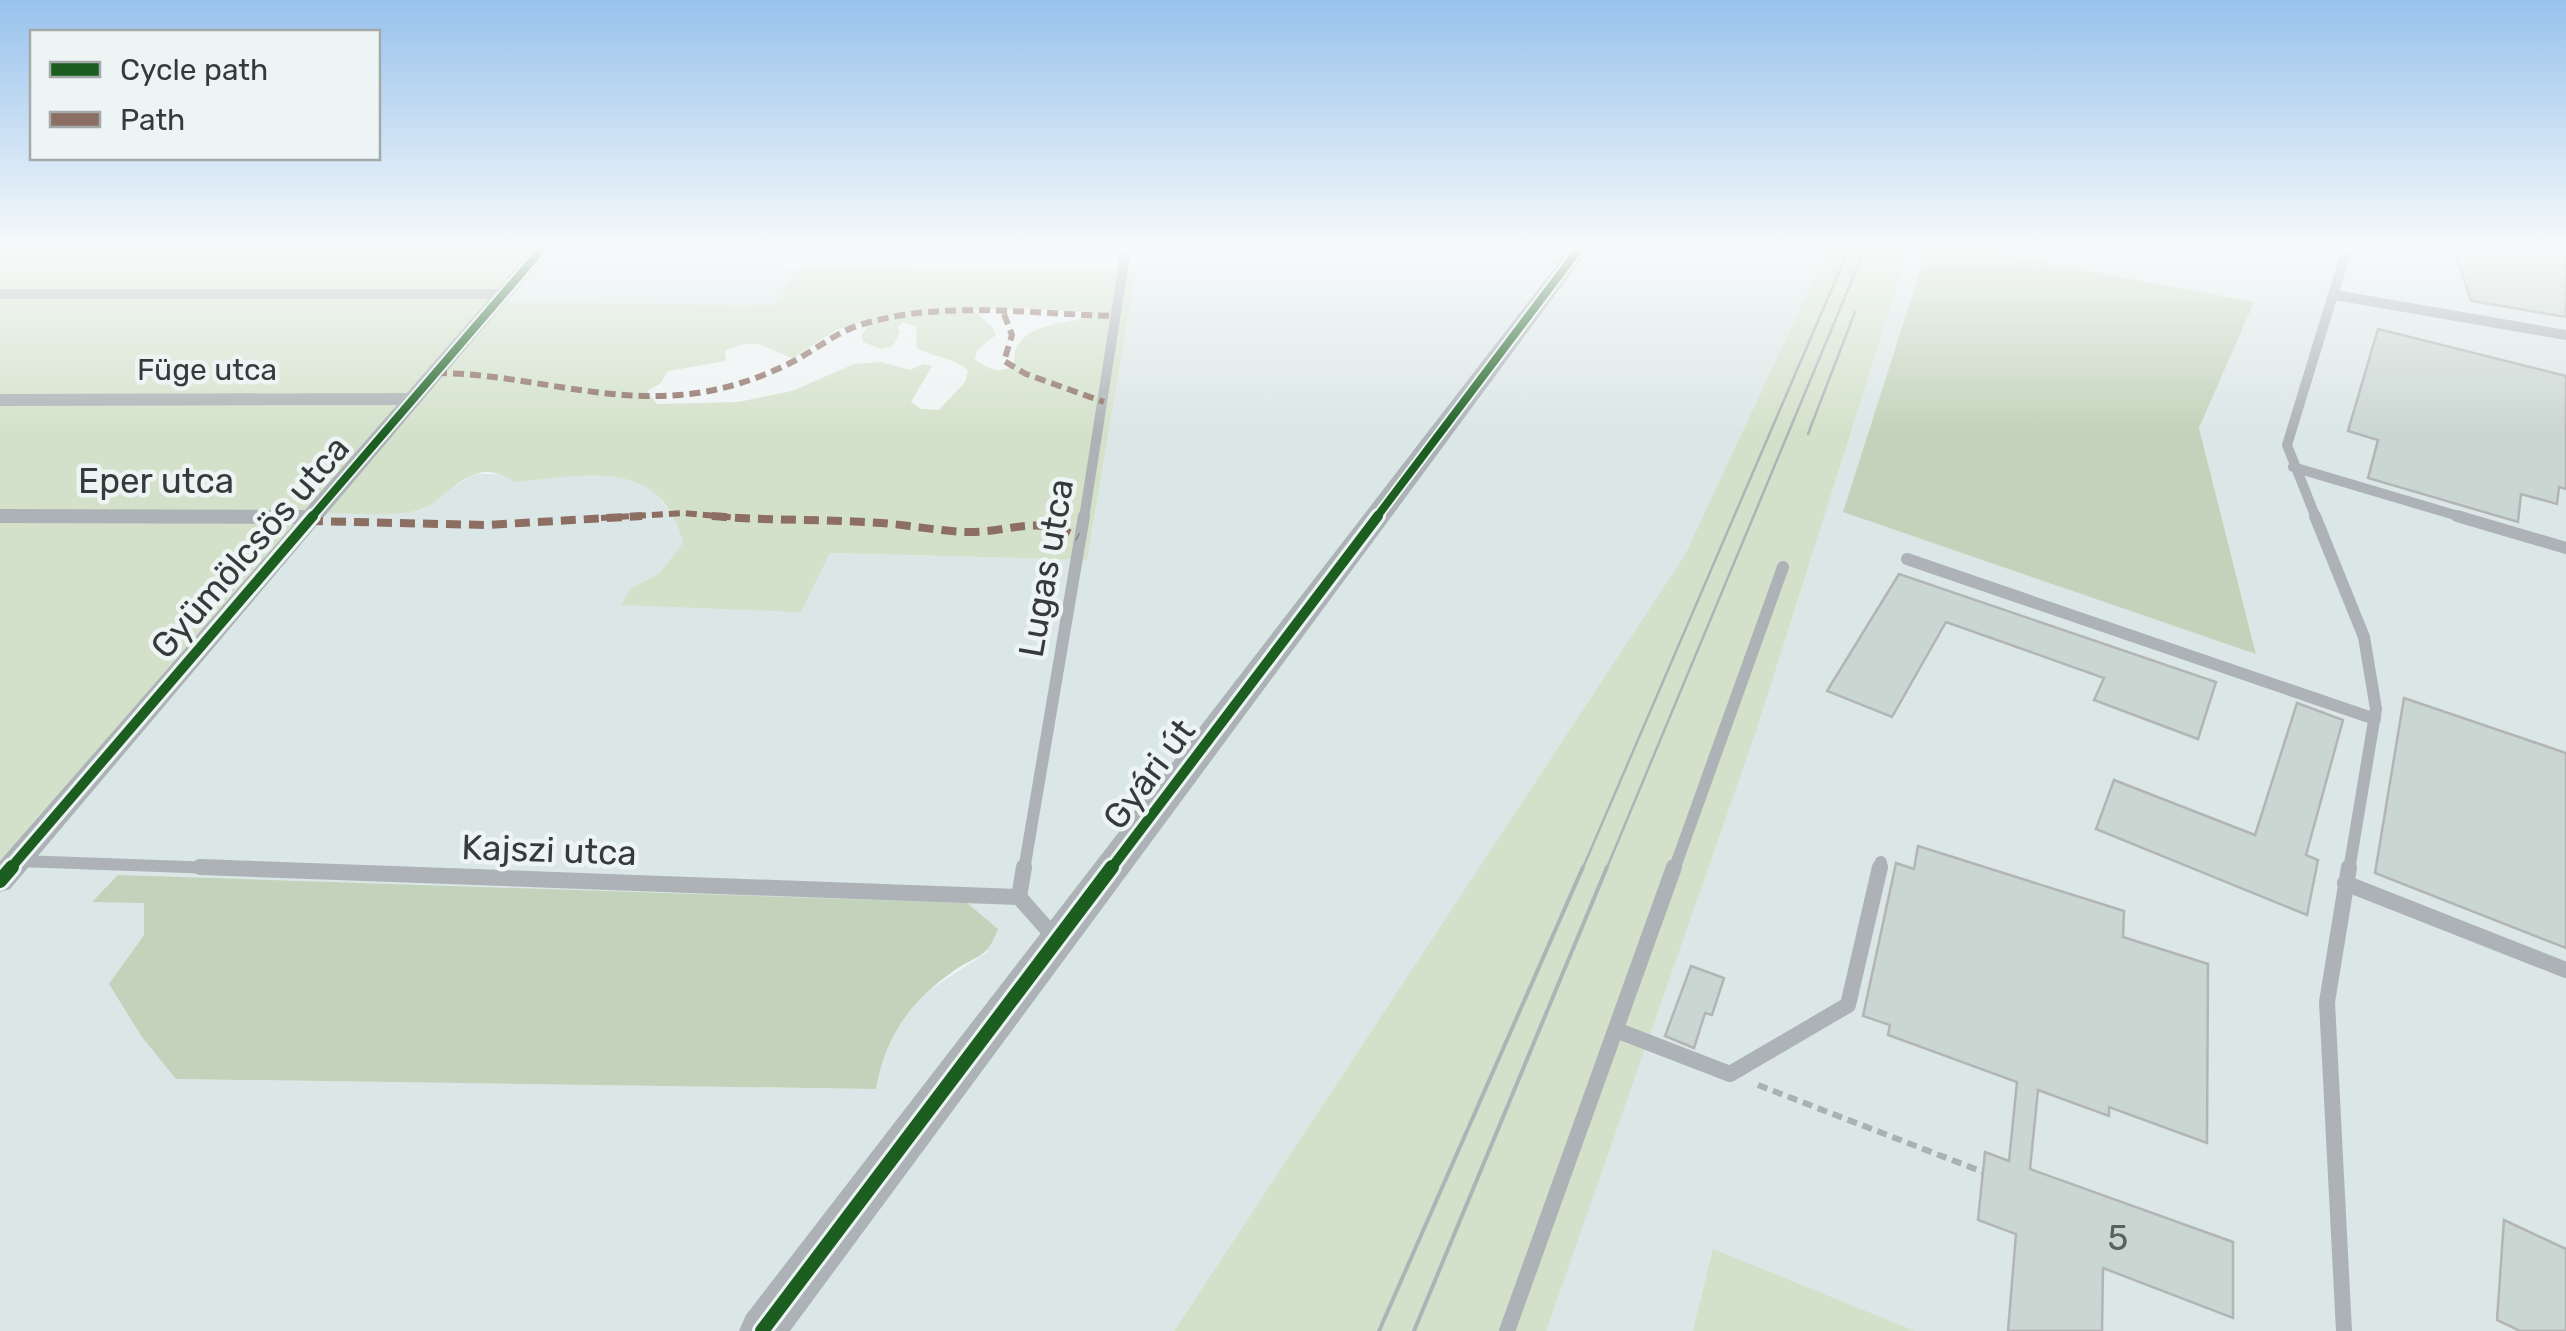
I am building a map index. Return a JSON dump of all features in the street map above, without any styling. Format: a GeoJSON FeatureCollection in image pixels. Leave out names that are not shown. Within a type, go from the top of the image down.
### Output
{"type":"FeatureCollection","features":[{"type":"Feature","properties":{"kind":"street","name":"Gyümölcsös utca"},"geometry":{"type":"LineString","coordinates":[[0,881],[487,311]]}},
{"type":"Feature","properties":{"kind":"street","name":"Gyári út"},"geometry":{"type":"LineString","coordinates":[[762,1331],[1532,311]]}},
{"type":"Feature","properties":{"kind":"street","name":"Füge utca"},"geometry":{"type":"LineString","coordinates":[[0,400],[414,399]]}},
{"type":"Feature","properties":{"kind":"street","name":"Eper utca"},"geometry":{"type":"LineString","coordinates":[[0,516],[311,516]]}},
{"type":"Feature","properties":{"kind":"lane","name":"Lugas utca"},"geometry":{"type":"LineString","coordinates":[[1020,897],[1117,311]]}},
{"type":"Feature","properties":{"kind":"lane"},"geometry":{"type":"LineString","coordinates":[[2331,311],[2287,445],[2364,637],[2376,709],[2327,1002],[2344,1331]]}},
{"type":"Feature","properties":{"kind":"lane"},"geometry":{"type":"LineString","coordinates":[[2429,311],[2566,335]]}},
{"type":"Feature","properties":{"kind":"lane"},"geometry":{"type":"LineString","coordinates":[[2293,467],[2566,548]]}},
{"type":"Feature","properties":{"kind":"lane"},"geometry":{"type":"LineString","coordinates":[[1908,559],[2375,719]]}},
{"type":"Feature","properties":{"kind":"lane"},"geometry":{"type":"LineString","coordinates":[[1507,1331],[1783,568]]}},
{"type":"Feature","properties":{"kind":"lane","name":"Kajszi utca"},"geometry":{"type":"LineString","coordinates":[[19,861],[1020,897]]}},
{"type":"Feature","properties":{"kind":"lane"},"geometry":{"type":"LineString","coordinates":[[1616,1030],[1730,1074],[1848,1005],[1881,862]]}},
{"type":"Feature","properties":{"kind":"lane"},"geometry":{"type":"LineString","coordinates":[[2346,884],[2566,970]]}},
{"type":"Feature","properties":{"kind":"lane"},"geometry":{"type":"LineString","coordinates":[[1020,897],[1057,941]]}},
{"type":"Feature","properties":{"kind":"path"},"geometry":{"type":"LineString","coordinates":[[1730,1074],[1983,1172]]}},
{"type":"Feature","properties":{"kind":"shaded area"},"geometry":{"type":"Polygon","coordinates":[[[1129,311],[1799,311],[1686,555],[1174,1331],[0,1331],[0,891],[325,513],[422,510],[472,474],[620,475],[650,487],[678,521],[684,544],[660,573],[631,588],[622,605],[830,553],[1087,560],[1129,311]],[[144,903],[144,935],[110,984],[176,1079],[875,1089],[882,1057],[895,1028],[922,995],[989,951],[144,903]]]}},
{"type":"Feature","properties":{"kind":"shaded area"},"geometry":{"type":"Polygon","coordinates":[[[1889,311],[1907,311],[1843,512],[2256,653],[2199,428],[2249,311],[2566,311],[2566,1331],[1545,1331],[1756,732],[1889,311]]]}},
{"type":"Feature","properties":{"kind":"green space"},"geometry":{"type":"Polygon","coordinates":[[[0,311],[975,311],[996,335],[977,350],[975,360],[1003,370],[1014,366],[1015,352],[1029,334],[1088,317],[1087,312],[1073,311],[1129,311],[1087,560],[830,553],[801,612],[621,605],[631,588],[660,573],[683,543],[672,515],[657,496],[639,484],[617,477],[568,476],[515,482],[485,472],[461,481],[419,510],[326,513],[0,891],[0,311]],[[863,322],[836,330],[793,358],[760,345],[736,346],[725,351],[726,361],[668,371],[660,384],[647,391],[657,404],[738,402],[792,391],[854,364],[881,362],[910,370],[924,364],[932,366],[911,402],[921,409],[939,410],[965,382],[968,370],[962,365],[917,348],[916,326],[903,323],[897,327],[900,332],[893,346],[881,349],[863,342],[862,334],[869,325],[863,322]]]}},
{"type":"Feature","properties":{"kind":"green space"},"geometry":{"type":"Polygon","coordinates":[[[1799,311],[1889,311],[1756,732],[1546,1331],[1174,1331],[1685,555],[1799,311]]]}},
{"type":"Feature","properties":{"kind":"green space"},"geometry":{"type":"Polygon","coordinates":[[[1907,311],[2250,311],[2199,428],[2256,654],[1843,512],[1907,311]]]}},
{"type":"Feature","properties":{"kind":"green space"},"geometry":{"type":"Polygon","coordinates":[[[118,875],[967,903],[998,929],[986,951],[939,982],[902,1021],[886,1052],[876,1089],[176,1079],[142,1037],[109,984],[144,935],[144,903],[92,902],[118,875]]]}},
{"type":"Feature","properties":{"kind":"green space"},"geometry":{"type":"Polygon","coordinates":[[[1713,1249],[1915,1331],[1693,1331],[1713,1249]]]}},
{"type":"Feature","properties":{"kind":"building"},"geometry":{"type":"Polygon","coordinates":[[[2531,311],[2566,311],[2566,317],[2531,311]]]}},
{"type":"Feature","properties":{"kind":"building"},"geometry":{"type":"Polygon","coordinates":[[[2378,329],[2566,376],[2566,489],[2559,487],[2557,504],[2521,494],[2518,522],[2368,478],[2378,440],[2348,431],[2378,329]]]}},
{"type":"Feature","properties":{"kind":"building"},"geometry":{"type":"Polygon","coordinates":[[[1899,574],[2216,682],[2198,739],[2094,700],[2104,678],[1946,622],[1892,717],[1827,691],[1899,574]]]}},
{"type":"Feature","properties":{"kind":"building"},"geometry":{"type":"Polygon","coordinates":[[[2404,698],[2566,753],[2566,948],[2375,873],[2404,698]]]}},
{"type":"Feature","properties":{"kind":"building"},"geometry":{"type":"Polygon","coordinates":[[[2297,703],[2343,720],[2306,855],[2318,860],[2307,915],[2096,829],[2114,780],[2255,835],[2297,703]]]}},
{"type":"Feature","properties":{"kind":"building"},"geometry":{"type":"Polygon","coordinates":[[[1918,846],[2124,911],[2123,937],[2208,964],[2207,1143],[2109,1107],[2109,1116],[2038,1090],[2030,1169],[2233,1242],[2233,1318],[2103,1268],[2102,1331],[2008,1331],[2016,1234],[1978,1220],[1985,1152],[2009,1161],[2017,1082],[1888,1035],[1890,1025],[1863,1016],[1896,863],[1914,869],[1918,846]]]}},
{"type":"Feature","properties":{"kind":"building"},"geometry":{"type":"Polygon","coordinates":[[[1691,966],[1724,978],[1712,1015],[1705,1013],[1694,1048],[1665,1036],[1691,966]]]}},
{"type":"Feature","properties":{"kind":"building"},"geometry":{"type":"Polygon","coordinates":[[[2504,1220],[2566,1249],[2566,1331],[2520,1331],[2497,1320],[2504,1220]]]}},
{"type":"Feature","properties":{"kind":"tram line"},"geometry":{"type":"LineString","coordinates":[[1582,870],[1822,311]]}},
{"type":"Feature","properties":{"kind":"tram line"},"geometry":{"type":"LineString","coordinates":[[1606,870],[1839,311]]}},
{"type":"Feature","properties":{"kind":"tram line"},"geometry":{"type":"LineString","coordinates":[[1808,434],[1855,312]]}},
{"type":"Feature","properties":{"kind":"tram line"},"geometry":{"type":"LineString","coordinates":[[1379,1331],[1583,867]]}},
{"type":"Feature","properties":{"kind":"tram line"},"geometry":{"type":"LineString","coordinates":[[1414,1331],[1607,867]]}},
{"type":"Feature","properties":{"kind":"marked path"},"geometry":{"type":"LineString","coordinates":[[436,373],[497,376],[618,394],[679,395],[724,387],[783,367],[863,324],[952,311]]}},
{"type":"Feature","properties":{"kind":"marked path"},"geometry":{"type":"LineString","coordinates":[[990,311],[1114,316]]}},
{"type":"Feature","properties":{"kind":"marked path"},"geometry":{"type":"LineString","coordinates":[[1004,314],[1012,335],[1004,361],[1026,374],[1104,402]]}},
{"type":"Feature","properties":{"kind":"marked path"},"geometry":{"type":"LineString","coordinates":[[308,521],[487,525],[684,513],[969,532],[1040,523],[1057,526],[1078,537]]}},
{"type":"Feature","properties":{"kind":"cycle path"},"geometry":{"type":"LineString","coordinates":[[0,881],[489,311]]}},
{"type":"Feature","properties":{"kind":"cycle path"},"geometry":{"type":"LineString","coordinates":[[762,1331],[1532,311]]}}]}
